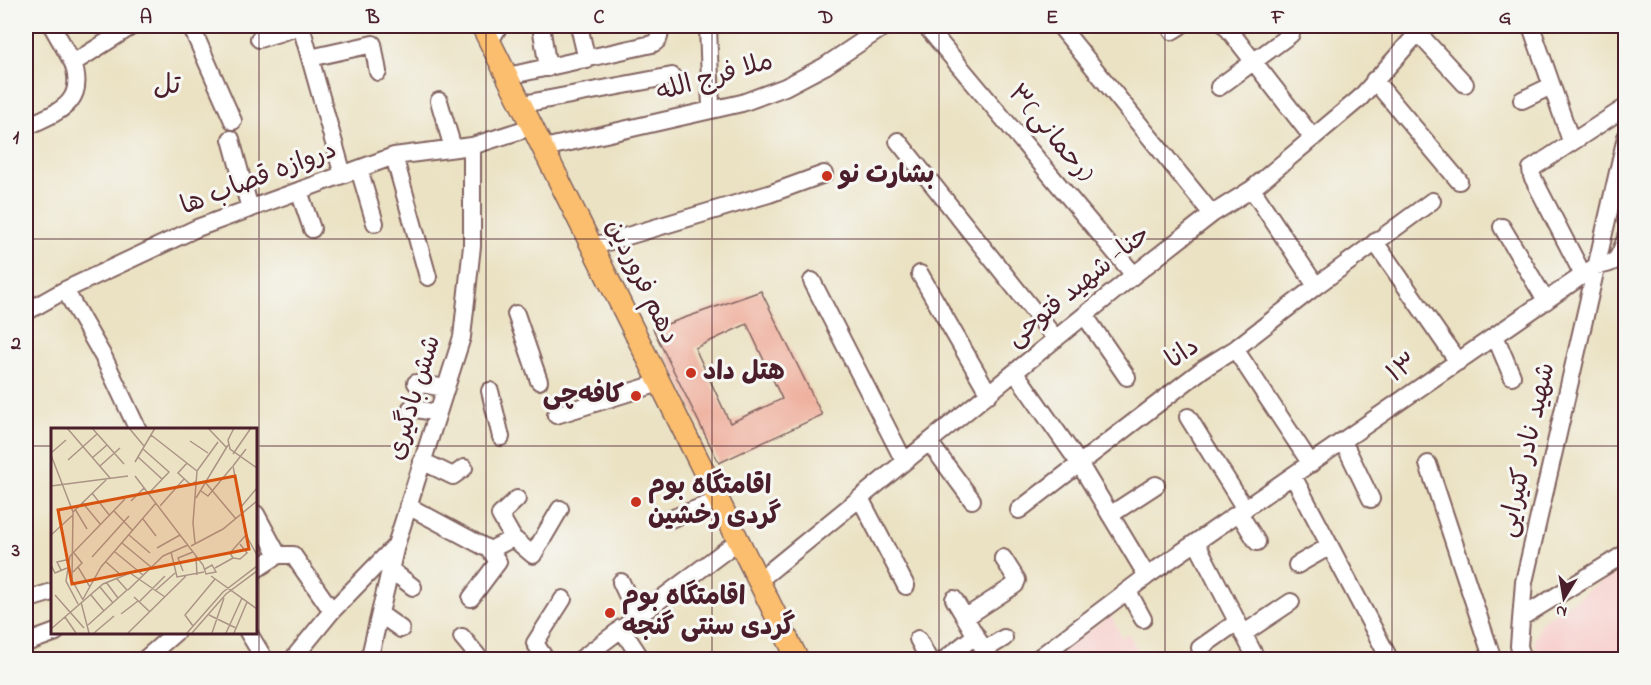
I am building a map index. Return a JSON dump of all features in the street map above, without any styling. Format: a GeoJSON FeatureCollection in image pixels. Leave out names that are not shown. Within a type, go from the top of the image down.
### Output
{"type":"FeatureCollection","features":[{"type":"Feature","properties":{"kind":"main road","name":"دهم فروردین"},"geometry":{"type":"LineString","coordinates":[[468,26],[522,129],[709,504],[784,660]]}},
{"type":"Feature","properties":{"kind":"main road","name":"دهم فروردین"},"geometry":{"type":"LineString","coordinates":[[490,31],[508,76],[798,660]]}},
{"type":"Feature","properties":{"kind":"street"},"geometry":{"type":"LineString","coordinates":[[26,127],[63,109],[76,94],[77,76],[73,63],[52,26]]}},
{"type":"Feature","properties":{"kind":"street"},"geometry":{"type":"LineString","coordinates":[[73,63],[132,26]]}},
{"type":"Feature","properties":{"kind":"street"},"geometry":{"type":"LineString","coordinates":[[191,26],[233,121]]}},
{"type":"Feature","properties":{"kind":"street"},"geometry":{"type":"LineString","coordinates":[[259,39],[301,26],[343,175]]}},
{"type":"Feature","properties":{"kind":"street"},"geometry":{"type":"LineString","coordinates":[[541,26],[548,68]]}},
{"type":"Feature","properties":{"kind":"street"},"geometry":{"type":"LineString","coordinates":[[579,26],[587,60]]}},
{"type":"Feature","properties":{"kind":"street"},"geometry":{"type":"LineString","coordinates":[[708,26],[711,108]]}},
{"type":"Feature","properties":{"kind":"street","name":"ملا فرج الله"},"geometry":{"type":"LineString","coordinates":[[544,148],[711,108],[742,103],[785,87],[825,66],[885,26]]}},
{"type":"Feature","properties":{"kind":"street","name":"۳(رحمانی)"},"geometry":{"type":"LineString","coordinates":[[926,26],[1134,275]]}},
{"type":"Feature","properties":{"kind":"street"},"geometry":{"type":"LineString","coordinates":[[1060,26],[1212,214]]}},
{"type":"Feature","properties":{"kind":"street"},"geometry":{"type":"LineString","coordinates":[[1226,26],[1313,138]]}},
{"type":"Feature","properties":{"kind":"street"},"geometry":{"type":"LineString","coordinates":[[1531,26],[1571,141]]}},
{"type":"Feature","properties":{"kind":"street"},"geometry":{"type":"LineString","coordinates":[[1421,29],[1465,84]]}},
{"type":"Feature","properties":{"kind":"street","name":"حنا- شهید فتوحی"},"geometry":{"type":"LineString","coordinates":[[758,581],[1134,275],[1212,214],[1252,189],[1360,98],[1421,29]]}},
{"type":"Feature","properties":{"kind":"street"},"geometry":{"type":"LineString","coordinates":[[508,76],[587,60],[658,34]]}},
{"type":"Feature","properties":{"kind":"street"},"geometry":{"type":"LineString","coordinates":[[1219,87],[1291,34]]}},
{"type":"Feature","properties":{"kind":"street"},"geometry":{"type":"LineString","coordinates":[[310,58],[373,44],[378,72]]}},
{"type":"Feature","properties":{"kind":"street"},"geometry":{"type":"LineString","coordinates":[[523,104],[672,76]]}},
{"type":"Feature","properties":{"kind":"street"},"geometry":{"type":"LineString","coordinates":[[1374,80],[1459,181]]}},
{"type":"Feature","properties":{"kind":"street"},"geometry":{"type":"LineString","coordinates":[[1522,100],[1551,86]]}},
{"type":"Feature","properties":{"kind":"street"},"geometry":{"type":"LineString","coordinates":[[439,101],[453,148]]}},
{"type":"Feature","properties":{"kind":"street"},"geometry":{"type":"LineString","coordinates":[[1589,271],[1532,176],[1531,168],[1626,107]]}},
{"type":"Feature","properties":{"kind":"street","name":"دروازه قصاب ها"},"geometry":{"type":"LineString","coordinates":[[26,312],[65,290],[197,228],[394,156],[472,146],[522,129]]}},
{"type":"Feature","properties":{"kind":"street","name":"شهید نادر کتیرایی"},"geometry":{"type":"LineString","coordinates":[[1521,653],[1524,582],[1589,271],[1625,138]]}},
{"type":"Feature","properties":{"kind":"street"},"geometry":{"type":"LineString","coordinates":[[231,139],[250,209]]}},
{"type":"Feature","properties":{"kind":"street"},"geometry":{"type":"LineString","coordinates":[[898,141],[1056,339]]}},
{"type":"Feature","properties":{"kind":"street","name":"شش بادگیری"},"geometry":{"type":"LineString","coordinates":[[369,660],[396,545],[463,326],[472,246],[472,146]]}},
{"type":"Feature","properties":{"kind":"street"},"geometry":{"type":"LineString","coordinates":[[394,156],[428,277]]}},
{"type":"Feature","properties":{"kind":"street"},"geometry":{"type":"LineString","coordinates":[[359,169],[375,223]]}},
{"type":"Feature","properties":{"kind":"street"},"geometry":{"type":"LineString","coordinates":[[594,246],[769,194],[824,174]]}},
{"type":"Feature","properties":{"kind":"street"},"geometry":{"type":"LineString","coordinates":[[1252,189],[1316,286]]}},
{"type":"Feature","properties":{"kind":"street"},"geometry":{"type":"LineString","coordinates":[[298,191],[312,229]]}},
{"type":"Feature","properties":{"kind":"street","name":"دانا"},"geometry":{"type":"LineString","coordinates":[[1019,510],[1203,369],[1235,349],[1432,201]]}},
{"type":"Feature","properties":{"kind":"street"},"geometry":{"type":"LineString","coordinates":[[1502,227],[1546,301]]}},
{"type":"Feature","properties":{"kind":"street","name":"۱۳"},"geometry":{"type":"LineString","coordinates":[[1036,660],[1147,576],[1589,271],[1616,261],[1626,238]]}},
{"type":"Feature","properties":{"kind":"street"},"geometry":{"type":"LineString","coordinates":[[1375,242],[1458,362]]}},
{"type":"Feature","properties":{"kind":"street"},"geometry":{"type":"LineString","coordinates":[[920,274],[989,394]]}},
{"type":"Feature","properties":{"kind":"street"},"geometry":{"type":"LineString","coordinates":[[812,281],[904,461]]}},
{"type":"Feature","properties":{"kind":"street"},"geometry":{"type":"LineString","coordinates":[[65,290],[104,358],[136,428]]}},
{"type":"Feature","properties":{"kind":"street"},"geometry":{"type":"LineString","coordinates":[[516,314],[539,381]]}},
{"type":"Feature","properties":{"kind":"street"},"geometry":{"type":"LineString","coordinates":[[1084,316],[1126,377]]}},
{"type":"Feature","properties":{"kind":"street"},"geometry":{"type":"LineString","coordinates":[[1495,336],[1512,376]]}},
{"type":"Feature","properties":{"kind":"street"},"geometry":{"type":"LineString","coordinates":[[1235,349],[1311,464]]}},
{"type":"Feature","properties":{"kind":"street"},"geometry":{"type":"LineString","coordinates":[[1015,372],[1079,463],[1147,576]]}},
{"type":"Feature","properties":{"kind":"street"},"geometry":{"type":"LineString","coordinates":[[416,383],[445,388]]}},
{"type":"Feature","properties":{"kind":"street"},"geometry":{"type":"LineString","coordinates":[[556,416],[650,386]]}},
{"type":"Feature","properties":{"kind":"street"},"geometry":{"type":"LineString","coordinates":[[490,391],[501,437]]}},
{"type":"Feature","properties":{"kind":"street"},"geometry":{"type":"LineString","coordinates":[[411,408],[437,413]]}},
{"type":"Feature","properties":{"kind":"street"},"geometry":{"type":"LineString","coordinates":[[1188,417],[1242,511],[1257,542]]}},
{"type":"Feature","properties":{"kind":"street"},"geometry":{"type":"LineString","coordinates":[[1343,441],[1371,499]]}},
{"type":"Feature","properties":{"kind":"street"},"geometry":{"type":"LineString","coordinates":[[929,442],[972,500]]}},
{"type":"Feature","properties":{"kind":"street"},"geometry":{"type":"LineString","coordinates":[[422,461],[453,476],[464,468]]}},
{"type":"Feature","properties":{"kind":"street"},"geometry":{"type":"LineString","coordinates":[[1428,464],[1493,660]]}},
{"type":"Feature","properties":{"kind":"street"},"geometry":{"type":"LineString","coordinates":[[1293,476],[1390,660]]}},
{"type":"Feature","properties":{"kind":"street"},"geometry":{"type":"LineString","coordinates":[[1110,515],[1156,485]]}},
{"type":"Feature","properties":{"kind":"street"},"geometry":{"type":"LineString","coordinates":[[860,498],[906,586]]}},
{"type":"Feature","properties":{"kind":"street"},"geometry":{"type":"LineString","coordinates":[[518,499],[500,515],[513,538],[533,555],[560,509]]}},
{"type":"Feature","properties":{"kind":"street"},"geometry":{"type":"LineString","coordinates":[[668,520],[709,504]]}},
{"type":"Feature","properties":{"kind":"street"},"geometry":{"type":"LineString","coordinates":[[408,506],[490,550],[498,562],[471,598]]}},
{"type":"Feature","properties":{"kind":"street"},"geometry":{"type":"LineString","coordinates":[[256,514],[278,555]]}},
{"type":"Feature","properties":{"kind":"street"},"geometry":{"type":"LineString","coordinates":[[490,550],[513,538]]}},
{"type":"Feature","properties":{"kind":"street"},"geometry":{"type":"LineString","coordinates":[[1196,542],[1257,660]]}},
{"type":"Feature","properties":{"kind":"street"},"geometry":{"type":"LineString","coordinates":[[292,660],[332,611],[396,545]]}},
{"type":"Feature","properties":{"kind":"street"},"geometry":{"type":"LineString","coordinates":[[1297,565],[1330,546]]}},
{"type":"Feature","properties":{"kind":"street"},"geometry":{"type":"LineString","coordinates":[[580,660],[730,547]]}},
{"type":"Feature","properties":{"kind":"street"},"geometry":{"type":"LineString","coordinates":[[1522,617],[1626,553]]}},
{"type":"Feature","properties":{"kind":"street"},"geometry":{"type":"LineString","coordinates":[[256,569],[278,555],[293,555],[332,611]]}},
{"type":"Feature","properties":{"kind":"street"},"geometry":{"type":"LineString","coordinates":[[966,617],[1017,582],[1004,558]]}},
{"type":"Feature","properties":{"kind":"street"},"geometry":{"type":"LineString","coordinates":[[391,570],[412,587]]}},
{"type":"Feature","properties":{"kind":"street"},"geometry":{"type":"LineString","coordinates":[[621,582],[637,616]]}},
{"type":"Feature","properties":{"kind":"street"},"geometry":{"type":"LineString","coordinates":[[1128,591],[1143,619]]}},
{"type":"Feature","properties":{"kind":"street"},"geometry":{"type":"LineString","coordinates":[[26,600],[51,592]]}},
{"type":"Feature","properties":{"kind":"street"},"geometry":{"type":"LineString","coordinates":[[546,660],[535,643],[563,599]]}},
{"type":"Feature","properties":{"kind":"street"},"geometry":{"type":"LineString","coordinates":[[954,599],[986,649],[1004,638]]}},
{"type":"Feature","properties":{"kind":"street"},"geometry":{"type":"LineString","coordinates":[[1200,648],[1292,602]]}},
{"type":"Feature","properties":{"kind":"street"},"geometry":{"type":"LineString","coordinates":[[380,614],[401,629]]}},
{"type":"Feature","properties":{"kind":"street"},"geometry":{"type":"LineString","coordinates":[[621,628],[642,660]]}},
{"type":"Feature","properties":{"kind":"street"},"geometry":{"type":"LineString","coordinates":[[26,643],[53,634]]}},
{"type":"Feature","properties":{"kind":"street"},"geometry":{"type":"LineString","coordinates":[[144,660],[175,634]]}},
{"type":"Feature","properties":{"kind":"street"},"geometry":{"type":"LineString","coordinates":[[249,634],[265,660]]}},
{"type":"Feature","properties":{"kind":"street"},"geometry":{"type":"LineString","coordinates":[[944,660],[976,635]]}},
{"type":"Feature","properties":{"kind":"street"},"geometry":{"type":"LineString","coordinates":[[462,637],[481,660]]}},
{"type":"Feature","properties":{"kind":"street"},"geometry":{"type":"LineString","coordinates":[[918,639],[929,660]]}},
{"type":"Feature","properties":{"kind":"street"},"geometry":{"type":"LineString","coordinates":[[1499,660],[1521,653]]}},
{"type":"Feature","properties":{"kind":"shaded area"},"geometry":{"type":"Polygon","coordinates":[[[1625,566],[1625,659],[1540,659],[1534,642],[1541,622],[1625,566]]]}},
{"type":"Feature","properties":{"kind":"shaded area"},"geometry":{"type":"Polygon","coordinates":[[[1111,615],[1121,637],[1129,634],[1142,659],[1049,660],[1111,615]]]}},
{"type":"Feature","properties":{"kind":"building","name":"هتل داد"},"geometry":{"type":"Polygon","coordinates":[[[761,291],[822,415],[719,463],[653,329],[761,291]],[[747,324],[695,348],[730,423],[782,399],[747,324]]]}},
{"type":"Feature","properties":{"kind":"place","name":"بشارت نو"},"geometry":{"type":"Point","coordinates":[827,176]}},
{"type":"Feature","properties":{"kind":"place","name":"هتل داد"},"geometry":{"type":"Point","coordinates":[691,373]}},
{"type":"Feature","properties":{"kind":"place","name":"کافه‌چی"},"geometry":{"type":"Point","coordinates":[636,396]}},
{"type":"Feature","properties":{"kind":"place","name":"اقامتگاه بوم گردی رخشین"},"geometry":{"type":"Point","coordinates":[636,502]}},
{"type":"Feature","properties":{"kind":"place","name":"اقامتگاه بوم گردی سنتی گنجه"},"geometry":{"type":"Point","coordinates":[610,613]}},
{"type":"Feature","properties":{"kind":"district","name":"تل"},"geometry":{"type":"Point","coordinates":[167,86]}}]}
